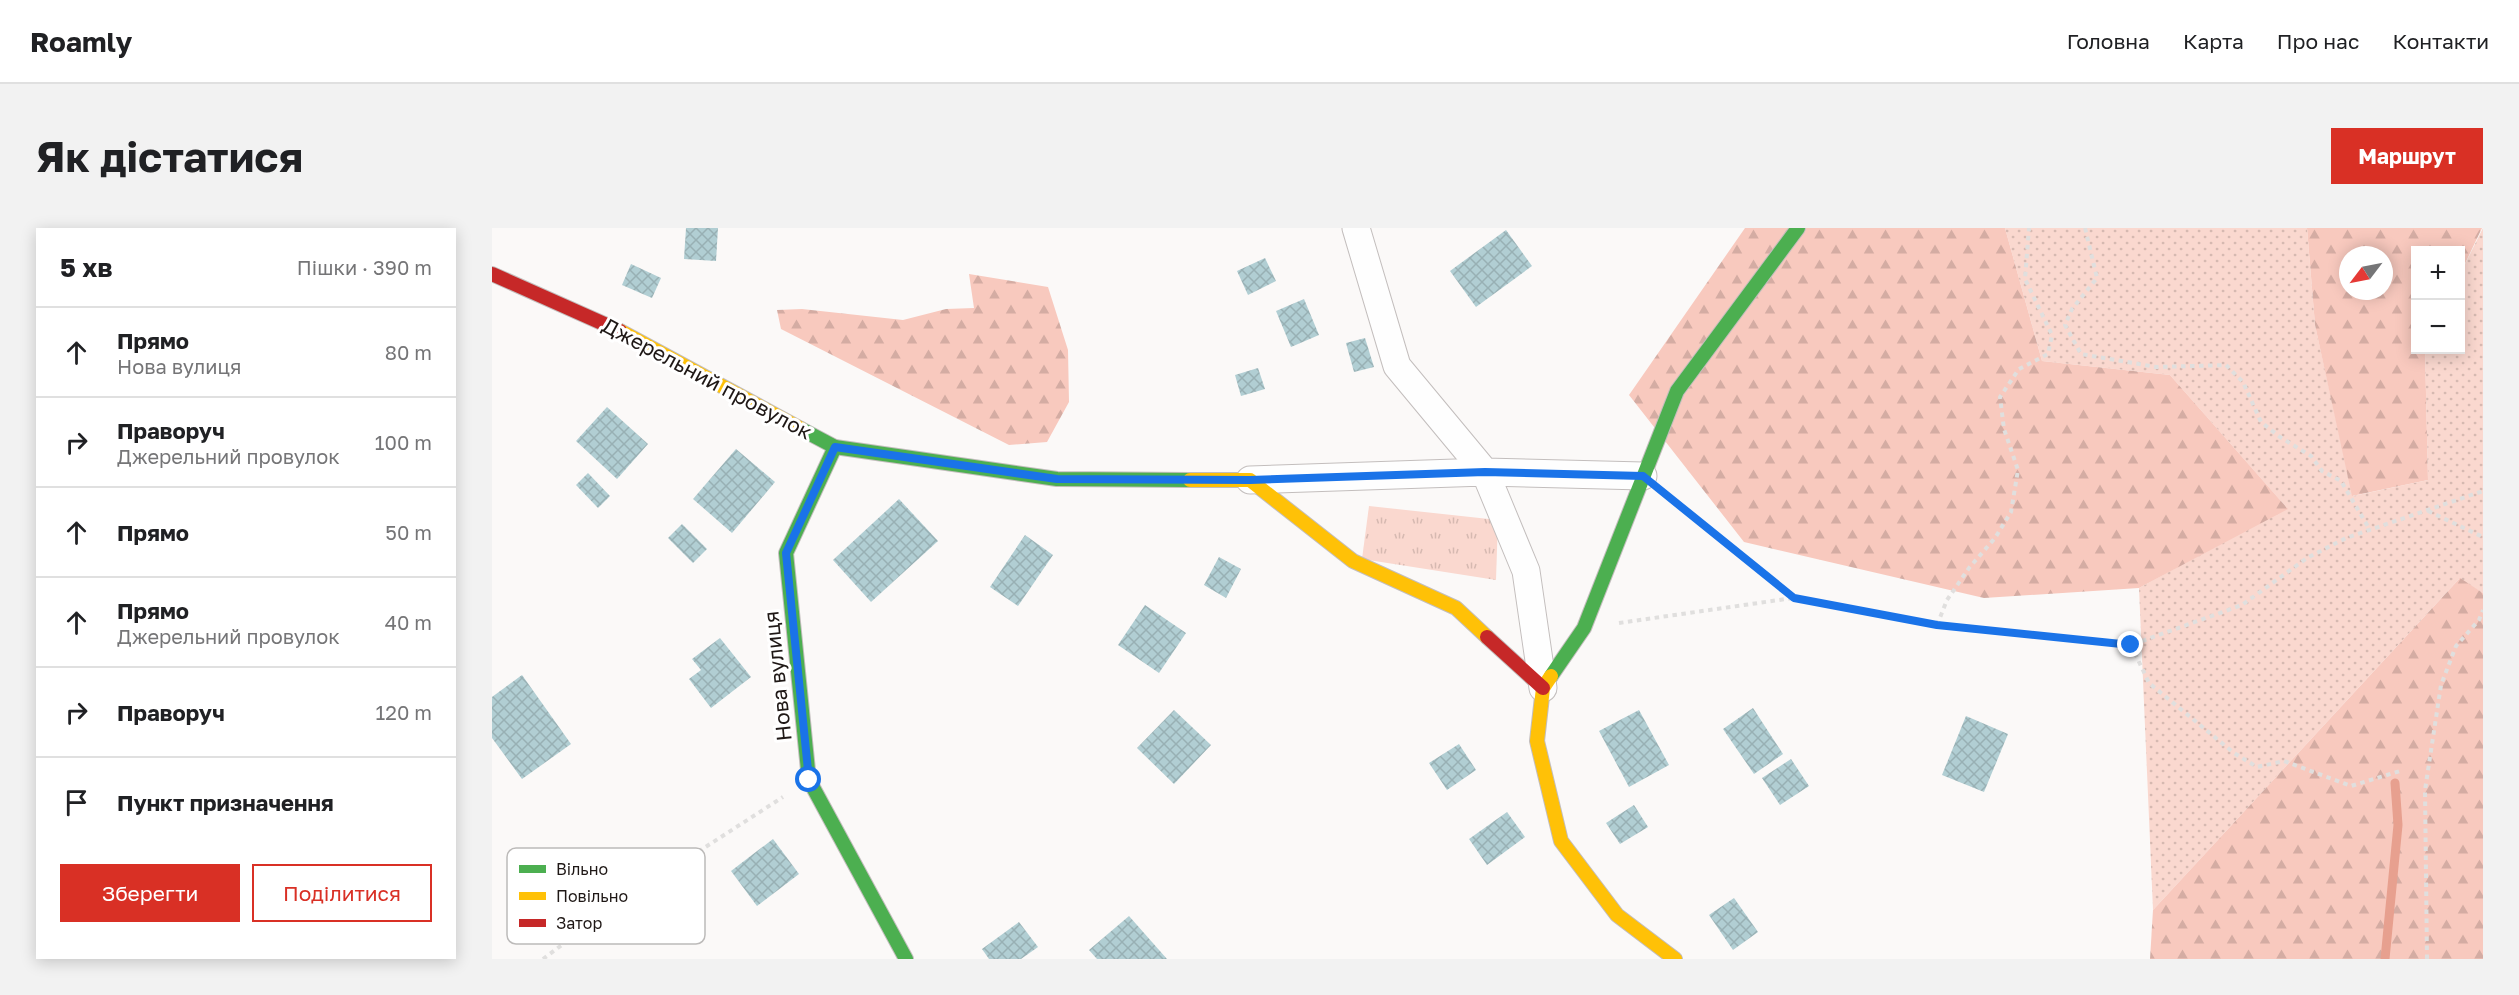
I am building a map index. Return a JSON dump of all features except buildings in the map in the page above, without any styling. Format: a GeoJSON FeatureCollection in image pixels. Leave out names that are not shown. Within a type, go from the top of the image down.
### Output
{"type":"FeatureCollection","features":[{"type":"Feature","properties":{"kind":"street"},"geometry":{"type":"LineString","coordinates":[[1356,228],[1397,366],[1485,472],[1526,571],[1543,688],[1537,741],[1561,841],[1617,915],[1675,959]]}},
{"type":"Feature","properties":{"kind":"street"},"geometry":{"type":"LineString","coordinates":[[1543,688],[1584,628],[1677,391],[1798,228]]}},
{"type":"Feature","properties":{"kind":"street","name":"Джерельний провулок"},"geometry":{"type":"LineString","coordinates":[[492,274],[610,325],[835,447],[1057,479],[1250,480]]}},
{"type":"Feature","properties":{"kind":"street","name":"Нова вулиця"},"geometry":{"type":"LineString","coordinates":[[835,447],[786,553],[809,780],[906,959]]}},
{"type":"Feature","properties":{"kind":"street"},"geometry":{"type":"LineString","coordinates":[[1250,480],[1485,472],[1643,476]]}},
{"type":"Feature","properties":{"kind":"street"},"geometry":{"type":"LineString","coordinates":[[1250,480],[1353,561],[1456,608],[1543,688]]}},
{"type":"Feature","properties":{"kind":"path"},"geometry":{"type":"LineString","coordinates":[[1937,625],[1947,600],[2012,512],[2018,470],[2004,429],[2000,397],[2019,369],[2048,354],[2052,335],[2025,279],[2029,228]]}},
{"type":"Feature","properties":{"kind":"path"},"geometry":{"type":"LineString","coordinates":[[2085,228],[2097,278],[2072,309],[2065,325],[2081,354],[2156,367],[2226,364],[2243,382],[2261,422],[2311,456],[2322,471],[2341,481],[2370,530]]}},
{"type":"Feature","properties":{"kind":"path"},"geometry":{"type":"LineString","coordinates":[[1643,476],[1794,598]]}},
{"type":"Feature","properties":{"kind":"path"},"geometry":{"type":"LineString","coordinates":[[1584,628],[1794,598],[1937,625],[2131,645],[2242,605],[2307,558],[2346,538],[2483,491]]}},
{"type":"Feature","properties":{"kind":"path"},"geometry":{"type":"LineString","coordinates":[[2427,511],[2483,537]]}},
{"type":"Feature","properties":{"kind":"path"},"geometry":{"type":"LineString","coordinates":[[2427,959],[2425,790],[2441,686],[2456,646],[2481,620],[2483,610]]}},
{"type":"Feature","properties":{"kind":"path"},"geometry":{"type":"LineString","coordinates":[[2131,645],[2150,683],[2234,753],[2257,767],[2284,760],[2351,786],[2400,771]]}},
{"type":"Feature","properties":{"kind":"path"},"geometry":{"type":"LineString","coordinates":[[704,848],[809,780]]}},
{"type":"Feature","properties":{"kind":"path"},"geometry":{"type":"LineString","coordinates":[[543,959],[563,944]]}},
{"type":"Feature","properties":{"kind":"green space"},"geometry":{"type":"Polygon","coordinates":[[[1745,228],[2005,228],[2042,361],[2170,375],[2288,509],[2139,588],[1984,598],[1744,542],[1629,395],[1745,228]]]}},
{"type":"Feature","properties":{"kind":"green space"},"geometry":{"type":"Polygon","coordinates":[[[2005,228],[2307,228],[2315,325],[2353,496],[2428,480],[2425,354],[2465,354],[2465,264],[2483,228],[2483,593],[2459,579],[2153,910],[2139,588],[2287,508],[2170,375],[2042,361],[2005,228]]]}},
{"type":"Feature","properties":{"kind":"green space"},"geometry":{"type":"Polygon","coordinates":[[[2307,228],[2482,228],[2465,264],[2465,246],[2411,246],[2411,354],[2425,354],[2428,480],[2352,496],[2315,325],[2307,228]]]}},
{"type":"Feature","properties":{"kind":"green space"},"geometry":{"type":"Polygon","coordinates":[[[969,274],[1048,287],[1068,350],[1069,402],[1047,442],[1009,445],[781,329],[777,310],[802,309],[903,320],[946,309],[974,308],[969,274]]]}},
{"type":"Feature","properties":{"kind":"green space"},"geometry":{"type":"Polygon","coordinates":[[[1369,506],[1498,520],[1496,580],[1362,559],[1369,506]]]}},
{"type":"Feature","properties":{"kind":"green space"},"geometry":{"type":"Polygon","coordinates":[[[2460,578],[2483,593],[2483,959],[2150,959],[2153,910],[2460,578]]]}},
{"type":"Feature","properties":{"kind":"waterway"},"geometry":{"type":"LineString","coordinates":[[2385,959],[2398,825],[2395,783]]}},
{"type":"Feature","properties":{"kind":"traffic: fast"},"geometry":{"type":"LineString","coordinates":[[1551,676],[1584,628],[1677,391],[1798,228]]}},
{"type":"Feature","properties":{"kind":"traffic: fast"},"geometry":{"type":"LineString","coordinates":[[801,429],[835,447],[1057,479],[1190,480]]}},
{"type":"Feature","properties":{"kind":"traffic: fast"},"geometry":{"type":"LineString","coordinates":[[835,447],[786,553],[809,780],[906,959]]}},
{"type":"Feature","properties":{"kind":"traffic: slow"},"geometry":{"type":"LineString","coordinates":[[620,331],[801,429]]}},
{"type":"Feature","properties":{"kind":"traffic: slow"},"geometry":{"type":"LineString","coordinates":[[1190,480],[1250,480],[1353,561],[1456,608],[1487,637]]}},
{"type":"Feature","properties":{"kind":"traffic: slow"},"geometry":{"type":"LineString","coordinates":[[1551,676],[1543,688],[1537,741],[1561,841],[1617,915],[1675,959]]}},
{"type":"Feature","properties":{"kind":"traffic: jam"},"geometry":{"type":"LineString","coordinates":[[492,274],[620,331]]}},
{"type":"Feature","properties":{"kind":"traffic: jam"},"geometry":{"type":"LineString","coordinates":[[1487,637],[1543,688]]}},
{"type":"Feature","properties":{"kind":"route"},"geometry":{"type":"LineString","coordinates":[[809,780],[786,553],[835,447],[1057,479],[1250,480],[1485,472],[1643,476],[1794,598],[1937,625],[2131,645]]}}]}
